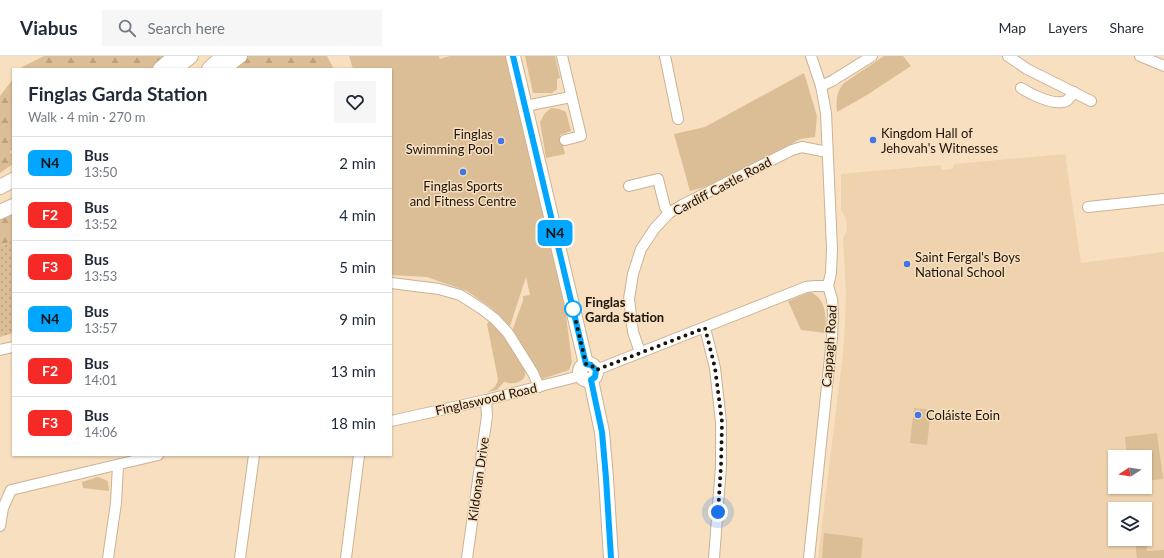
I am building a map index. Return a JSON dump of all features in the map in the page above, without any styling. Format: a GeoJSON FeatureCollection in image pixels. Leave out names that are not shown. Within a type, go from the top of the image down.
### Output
{"type":"FeatureCollection","features":[{"type":"Feature","properties":{"kind":"main road"},"geometry":{"type":"LineString","coordinates":[[161,68],[174,56]]}},
{"type":"Feature","properties":{"kind":"main road"},"geometry":{"type":"LineString","coordinates":[[176,68],[191,56]]}},
{"type":"Feature","properties":{"kind":"main road"},"geometry":{"type":"LineString","coordinates":[[210,68],[223,56]]}},
{"type":"Feature","properties":{"kind":"main road"},"geometry":{"type":"LineString","coordinates":[[224,68],[240,56]]}},
{"type":"Feature","properties":{"kind":"main road"},"geometry":{"type":"LineString","coordinates":[[513,56],[602,432],[611,558]]}},
{"type":"Feature","properties":{"kind":"main road"},"geometry":{"type":"LineString","coordinates":[[0,212],[12,206]]}},
{"type":"Feature","properties":{"kind":"street"},"geometry":{"type":"LineString","coordinates":[[562,56],[580,136],[565,140]]}},
{"type":"Feature","properties":{"kind":"street"},"geometry":{"type":"LineString","coordinates":[[665,56],[678,120]]}},
{"type":"Feature","properties":{"kind":"street","name":"Cappagh Road"},"geometry":{"type":"LineString","coordinates":[[809,558],[832,338],[833,312],[832,298],[828,286],[831,273],[832,249],[826,112],[821,86],[811,56]]}},
{"type":"Feature","properties":{"kind":"street"},"geometry":{"type":"LineString","coordinates":[[821,86],[832,81],[872,56]]}},
{"type":"Feature","properties":{"kind":"street"},"geometry":{"type":"LineString","coordinates":[[1008,56],[1027,69],[1092,101]]}},
{"type":"Feature","properties":{"kind":"street"},"geometry":{"type":"LineString","coordinates":[[1140,56],[1164,66]]}},
{"type":"Feature","properties":{"kind":"street"},"geometry":{"type":"LineString","coordinates":[[1021,88],[1033,96],[1062,102],[1068,100],[1074,92]]}},
{"type":"Feature","properties":{"kind":"street"},"geometry":{"type":"LineString","coordinates":[[525,106],[571,97]]}},
{"type":"Feature","properties":{"kind":"street","name":"Cardiff Castle Road"},"geometry":{"type":"LineString","coordinates":[[640,352],[633,332],[629,299],[633,274],[641,249],[655,228],[669,213],[792,150],[802,147],[827,152]]}},
{"type":"Feature","properties":{"kind":"street"},"geometry":{"type":"LineString","coordinates":[[629,186],[658,179],[665,207],[669,213]]}},
{"type":"Feature","properties":{"kind":"street"},"geometry":{"type":"LineString","coordinates":[[1088,207],[1164,200]]}},
{"type":"Feature","properties":{"kind":"street"},"geometry":{"type":"LineString","coordinates":[[392,283],[439,288],[460,295],[482,309],[495,319],[508,333],[540,387]]}},
{"type":"Feature","properties":{"kind":"street","name":"Finglaswood Road"},"geometry":{"type":"LineString","coordinates":[[392,421],[540,387],[588,372],[705,328],[806,287],[828,286]]}},
{"type":"Feature","properties":{"kind":"street"},"geometry":{"type":"LineString","coordinates":[[705,328],[715,368],[722,422],[721,466],[714,558]]}},
{"type":"Feature","properties":{"kind":"street"},"geometry":{"type":"LineString","coordinates":[[0,350],[12,347]]}},
{"type":"Feature","properties":{"kind":"street","name":"Kildonan Drive"},"geometry":{"type":"LineString","coordinates":[[467,558],[487,416],[486,400]]}},
{"type":"Feature","properties":{"kind":"street"},"geometry":{"type":"LineString","coordinates":[[0,526],[3,508],[11,490],[154,456]]}},
{"type":"Feature","properties":{"kind":"street"},"geometry":{"type":"LineString","coordinates":[[240,558],[254,456]]}},
{"type":"Feature","properties":{"kind":"street"},"geometry":{"type":"LineString","coordinates":[[346,558],[359,456]]}},
{"type":"Feature","properties":{"kind":"street"},"geometry":{"type":"LineString","coordinates":[[108,558],[116,503],[118,465]]}},
{"type":"Feature","properties":{"kind":"shaded area"},"geometry":{"type":"Polygon","coordinates":[[[1065,154],[1081,263],[1164,252],[1164,558],[818,558],[843,353],[845,324],[846,293],[843,238],[847,231],[846,219],[841,210],[841,174],[940,165],[942,170],[952,169],[954,164],[1065,154]]]}},
{"type":"Feature","properties":{"kind":"green space"},"geometry":{"type":"Polygon","coordinates":[[[44,56],[169,56],[152,68],[22,67],[44,56]]]}},
{"type":"Feature","properties":{"kind":"green space"},"geometry":{"type":"Polygon","coordinates":[[[246,56],[327,56],[333,68],[232,68],[246,56]]]}},
{"type":"Feature","properties":{"kind":"green space","name":"Finglas Sports and Fitness Centre"},"geometry":{"type":"Polygon","coordinates":[[[349,56],[439,56],[440,59],[450,56],[510,56],[564,301],[572,362],[569,370],[542,379],[512,331],[523,301],[523,296],[530,295],[526,277],[510,326],[490,307],[467,291],[427,277],[392,275],[392,68],[353,68],[349,56]]]}},
{"type":"Feature","properties":{"kind":"green space"},"geometry":{"type":"Polygon","coordinates":[[[525,56],[555,56],[560,78],[557,79],[557,89],[552,93],[533,93],[525,56]]]}},
{"type":"Feature","properties":{"kind":"green space"},"geometry":{"type":"Polygon","coordinates":[[[884,56],[903,56],[911,66],[867,95],[837,112],[837,96],[844,83],[884,56]]]}},
{"type":"Feature","properties":{"kind":"green space"},"geometry":{"type":"Polygon","coordinates":[[[804,73],[817,116],[815,137],[800,139],[725,181],[690,191],[674,134],[705,127],[804,73]]]}},
{"type":"Feature","properties":{"kind":"green space"},"geometry":{"type":"Polygon","coordinates":[[[12,80],[12,150],[9,152],[12,154],[12,165],[0,173],[0,96],[12,80]]]}},
{"type":"Feature","properties":{"kind":"green space"},"geometry":{"type":"Polygon","coordinates":[[[551,108],[566,112],[571,131],[560,135],[565,154],[546,158],[540,122],[545,113],[551,108]]]}},
{"type":"Feature","properties":{"kind":"green space"},"geometry":{"type":"Polygon","coordinates":[[[12,211],[12,240],[0,246],[0,217],[12,211]]]}},
{"type":"Feature","properties":{"kind":"green space"},"geometry":{"type":"Polygon","coordinates":[[[12,240],[12,333],[0,337],[0,246],[12,240]]]}},
{"type":"Feature","properties":{"kind":"green space"},"geometry":{"type":"Polygon","coordinates":[[[810,292],[816,295],[823,304],[826,333],[801,330],[788,301],[810,292]]]}},
{"type":"Feature","properties":{"kind":"green space"},"geometry":{"type":"Polygon","coordinates":[[[491,319],[515,349],[524,367],[525,375],[522,380],[518,382],[504,382],[497,390],[487,392],[497,384],[498,379],[487,324],[491,319]]]}},
{"type":"Feature","properties":{"kind":"green space"},"geometry":{"type":"Polygon","coordinates":[[[914,408],[931,410],[927,445],[910,443],[914,408]]]}},
{"type":"Feature","properties":{"kind":"green space"},"geometry":{"type":"Polygon","coordinates":[[[1157,433],[1163,479],[1152,480],[1152,450],[1126,450],[1125,437],[1157,433]]]}},
{"type":"Feature","properties":{"kind":"green space"},"geometry":{"type":"Polygon","coordinates":[[[98,477],[108,481],[109,491],[83,488],[82,482],[98,477]]]}},
{"type":"Feature","properties":{"kind":"green space"},"geometry":{"type":"Polygon","coordinates":[[[824,533],[863,538],[861,558],[822,558],[824,533]]]}},
{"type":"Feature","properties":{"kind":"green space"},"geometry":{"type":"Polygon","coordinates":[[[1136,546],[1147,546],[1147,551],[1164,550],[1164,558],[1137,558],[1136,546]]]}},
{"type":"Feature","properties":{"kind":"bus line","name":"N4"},"geometry":{"type":"LineString","coordinates":[[513,56],[586,364],[591,365],[596,370],[595,377],[591,380],[602,432],[611,558]]}},
{"type":"Feature","properties":{"kind":"place","name":"Kingdom Hall of Jehovah's Witnesses"},"geometry":{"type":"Point","coordinates":[873,140]}},
{"type":"Feature","properties":{"kind":"place","name":"Finglas Swimming Pool"},"geometry":{"type":"Point","coordinates":[501,141]}},
{"type":"Feature","properties":{"kind":"place","name":"Finglas Sports and Fitness Centre"},"geometry":{"type":"Point","coordinates":[463,172]}},
{"type":"Feature","properties":{"kind":"place","name":"Saint Fergal's Boys National School"},"geometry":{"type":"Point","coordinates":[907,264]}},
{"type":"Feature","properties":{"kind":"place","name":"Finglas Garda Station"},"geometry":{"type":"Point","coordinates":[573,309]}},
{"type":"Feature","properties":{"kind":"place","name":"Coláiste Eoin"},"geometry":{"type":"Point","coordinates":[918,415]}},
{"type":"Feature","properties":{"kind":"route"},"geometry":{"type":"LineString","coordinates":[[573,309],[572,305],[586,364],[591,365],[596,370],[705,328],[715,368],[722,422],[718,512]]}}]}
